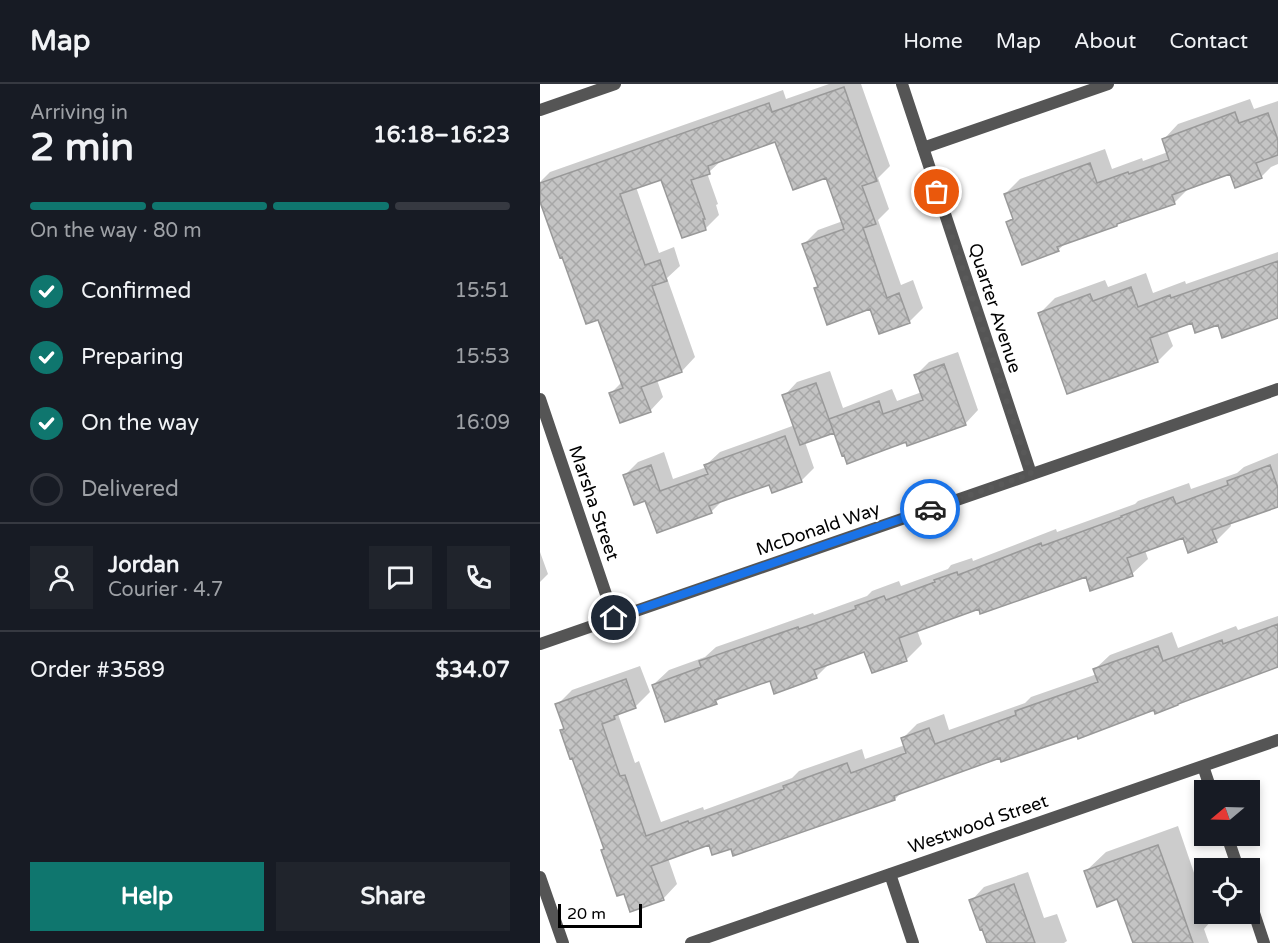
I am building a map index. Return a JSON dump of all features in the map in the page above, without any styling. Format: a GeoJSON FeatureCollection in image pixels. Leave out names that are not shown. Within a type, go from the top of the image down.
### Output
{"type":"FeatureCollection","features":[{"type":"Feature","properties":{"kind":"street"},"geometry":{"type":"LineString","coordinates":[[540,110],[615,84]]}},
{"type":"Feature","properties":{"kind":"street","name":"Quarter Avenue"},"geometry":{"type":"LineString","coordinates":[[902,84],[1031,474]]}},
{"type":"Feature","properties":{"kind":"street"},"geometry":{"type":"LineString","coordinates":[[923,148],[1108,84]]}},
{"type":"Feature","properties":{"kind":"street","name":"McDonald Way"},"geometry":{"type":"LineString","coordinates":[[540,644],[1278,389]]}},
{"type":"Feature","properties":{"kind":"street","name":"Marsha Street"},"geometry":{"type":"LineString","coordinates":[[540,399],[614,618]]}},
{"type":"Feature","properties":{"kind":"street","name":"Westwood Street"},"geometry":{"type":"LineString","coordinates":[[691,943],[1278,740]]}},
{"type":"Feature","properties":{"kind":"street"},"geometry":{"type":"LineString","coordinates":[[1203,766],[1208,780]]}},
{"type":"Feature","properties":{"kind":"street"},"geometry":{"type":"LineString","coordinates":[[890,874],[913,943]]}},
{"type":"Feature","properties":{"kind":"street"},"geometry":{"type":"LineString","coordinates":[[540,877],[563,943]]}},
{"type":"Feature","properties":{"kind":"street"},"geometry":{"type":"LineString","coordinates":[[1258,924],[1264,943]]}},
{"type":"Feature","properties":{"kind":"building"},"geometry":{"type":"Polygon","coordinates":[[[844,87],[877,181],[862,186],[876,224],[863,228],[887,298],[899,293],[910,323],[879,334],[870,309],[827,325],[814,288],[818,287],[802,244],[844,229],[826,178],[793,190],[775,142],[708,166],[710,174],[691,180],[705,219],[703,219],[706,230],[682,238],[661,180],[620,194],[645,265],[660,260],[667,281],[652,286],[682,372],[641,387],[651,412],[620,423],[609,393],[623,388],[598,320],[586,324],[540,202],[540,183],[769,103],[772,112],[844,87]]]}},
{"type":"Feature","properties":{"kind":"building"},"geometry":{"type":"Polygon","coordinates":[[[1235,112],[1239,123],[1268,113],[1278,140],[1278,155],[1256,163],[1262,178],[1235,188],[1230,174],[1172,195],[1175,204],[1057,247],[1059,251],[1022,265],[1006,222],[1013,219],[1004,194],[1090,163],[1097,183],[1169,160],[1162,139],[1235,112]]]}},
{"type":"Feature","properties":{"kind":"building"},"geometry":{"type":"Polygon","coordinates":[[[1278,261],[1278,318],[1222,338],[1218,325],[1195,333],[1192,323],[1150,338],[1158,362],[1067,394],[1038,313],[1090,294],[1093,301],[1131,287],[1138,307],[1278,261]]]}},
{"type":"Feature","properties":{"kind":"building"},"geometry":{"type":"Polygon","coordinates":[[[944,364],[966,425],[907,446],[906,442],[847,464],[829,419],[879,401],[883,414],[923,400],[914,375],[944,364]]]}},
{"type":"Feature","properties":{"kind":"building"},"geometry":{"type":"Polygon","coordinates":[[[816,383],[834,433],[800,445],[782,395],[816,383]]]}},
{"type":"Feature","properties":{"kind":"building"},"geometry":{"type":"Polygon","coordinates":[[[785,436],[802,482],[772,493],[769,485],[709,506],[712,513],[657,533],[645,501],[634,505],[623,475],[651,465],[660,491],[708,474],[704,465],[785,436]]]}},
{"type":"Feature","properties":{"kind":"building"},"geometry":{"type":"Polygon","coordinates":[[[1270,465],[1278,488],[1278,507],[1212,530],[1217,542],[1188,553],[1183,538],[1127,558],[1133,576],[1090,591],[1086,577],[980,614],[979,609],[899,638],[907,661],[872,673],[864,652],[814,670],[817,678],[774,694],[770,681],[715,700],[717,704],[665,722],[652,685],[701,667],[699,661],[856,609],[855,606],[884,596],[886,600],[935,582],[934,580],[957,572],[958,575],[1041,543],[1042,546],[1173,497],[1176,504],[1228,485],[1227,481],[1270,465]]]}},
{"type":"Feature","properties":{"kind":"building"},"geometry":{"type":"Polygon","coordinates":[[[1278,624],[1278,667],[1155,714],[1154,710],[1078,739],[1077,736],[1001,762],[1000,758],[894,796],[895,800],[733,856],[731,849],[712,855],[709,845],[651,866],[664,900],[630,912],[624,894],[617,896],[601,850],[604,849],[560,730],[564,729],[555,704],[626,679],[636,708],[614,716],[615,719],[602,724],[620,776],[625,775],[646,836],[784,789],[783,786],[847,763],[851,773],[906,753],[901,738],[929,728],[935,744],[1016,715],[1015,711],[1098,682],[1093,669],[1158,646],[1163,661],[1222,640],[1223,644],[1278,624]]]}},
{"type":"Feature","properties":{"kind":"building"},"geometry":{"type":"Polygon","coordinates":[[[1158,845],[1193,943],[1133,943],[1117,899],[1097,907],[1084,871],[1158,845]]]}},
{"type":"Feature","properties":{"kind":"building"},"geometry":{"type":"Polygon","coordinates":[[[1014,884],[1035,943],[987,943],[969,900],[1014,884]]]}},
{"type":"Feature","properties":{"kind":"way so far"},"geometry":{"type":"LineString","coordinates":[[930,509],[1031,474],[937,192]]}},
{"type":"Feature","properties":{"kind":"route"},"geometry":{"type":"LineString","coordinates":[[614,618],[930,509]]}}]}
